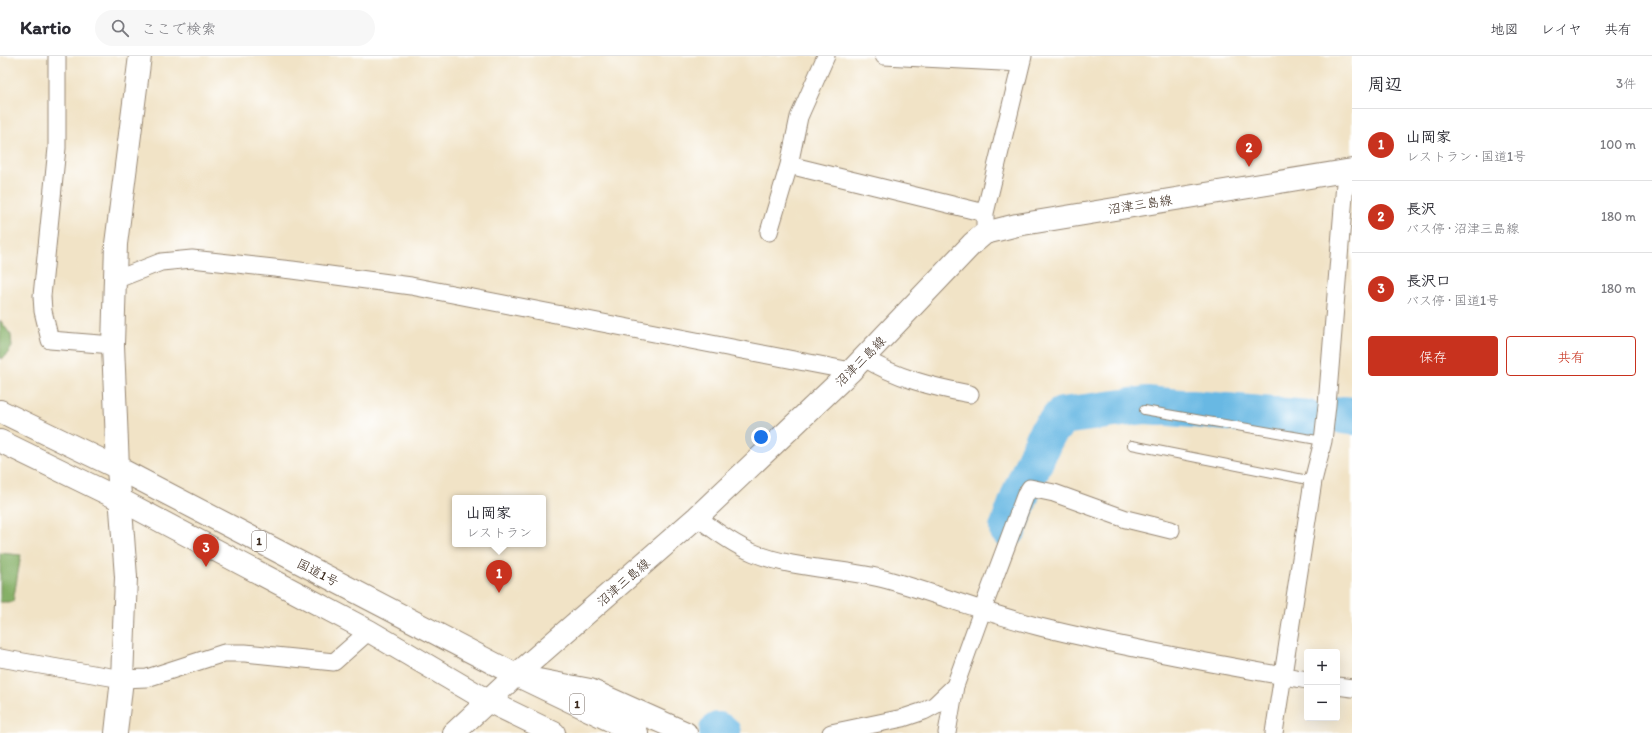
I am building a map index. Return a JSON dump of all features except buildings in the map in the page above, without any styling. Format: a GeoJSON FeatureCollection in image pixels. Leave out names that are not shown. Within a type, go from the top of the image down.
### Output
{"type":"FeatureCollection","features":[{"type":"Feature","properties":{"kind":"main road"},"geometry":{"type":"LineString","coordinates":[[116,733],[122,679],[126,577],[118,468],[113,345],[116,244],[140,56]]}},
{"type":"Feature","properties":{"kind":"main road","name":"沼津三島線"},"geometry":{"type":"LineString","coordinates":[[454,733],[516,675],[697,517],[857,364],[972,244],[985,223],[1018,224],[1349,170]]}},
{"type":"Feature","properties":{"kind":"main road","name":"国道1号"},"geometry":{"type":"LineString","coordinates":[[0,410],[118,468],[516,675],[638,733]]}},
{"type":"Feature","properties":{"kind":"main road","name":"1"},"geometry":{"type":"LineString","coordinates":[[0,441],[121,500],[369,631],[488,701],[554,733]]}},
{"type":"Feature","properties":{"kind":"main road"},"geometry":{"type":"LineString","coordinates":[[516,675],[590,690],[686,733]]}},
{"type":"Feature","properties":{"kind":"street"},"geometry":{"type":"LineString","coordinates":[[57,56],[57,148],[42,296],[43,311],[50,340],[113,345]]}},
{"type":"Feature","properties":{"kind":"street"},"geometry":{"type":"LineString","coordinates":[[769,232],[789,165],[799,117],[826,56]]}},
{"type":"Feature","properties":{"kind":"street"},"geometry":{"type":"LineString","coordinates":[[789,165],[985,223],[1022,60],[884,56]]}},
{"type":"Feature","properties":{"kind":"street"},"geometry":{"type":"LineString","coordinates":[[1274,733],[1313,481],[1323,441],[1332,361],[1349,170]]}},
{"type":"Feature","properties":{"kind":"street"},"geometry":{"type":"LineString","coordinates":[[115,280],[161,262],[192,259],[292,270],[411,286],[879,367],[914,381],[970,394]]}},
{"type":"Feature","properties":{"kind":"street"},"geometry":{"type":"LineString","coordinates":[[947,733],[955,686],[1025,496],[1030,488],[1054,493],[1126,519],[1171,530]]}},
{"type":"Feature","properties":{"kind":"street"},"geometry":{"type":"LineString","coordinates":[[697,517],[717,532],[747,549],[772,559],[869,575],[982,611],[1044,628],[1126,646],[1304,680]]}},
{"type":"Feature","properties":{"kind":"street"},"geometry":{"type":"LineString","coordinates":[[0,658],[122,679],[147,678],[224,653],[245,653],[334,662],[369,631]]}},
{"type":"Feature","properties":{"kind":"street"},"geometry":{"type":"LineString","coordinates":[[831,733],[903,718],[936,705],[955,686]]}},
{"type":"Feature","properties":{"kind":"street"},"geometry":{"type":"LineString","coordinates":[[1340,686],[1352,688]]}},
{"type":"Feature","properties":{"kind":"lane"},"geometry":{"type":"LineString","coordinates":[[1144,410],[1323,441]]}},
{"type":"Feature","properties":{"kind":"lane"},"geometry":{"type":"LineString","coordinates":[[1132,445],[1313,481]]}},
{"type":"Feature","properties":{"kind":"green space"},"geometry":{"type":"Polygon","coordinates":[[[0,320],[11,335],[12,347],[6,356],[0,359],[0,320]]]}},
{"type":"Feature","properties":{"kind":"green space"},"geometry":{"type":"Polygon","coordinates":[[[0,553],[21,555],[13,602],[0,602],[0,553]]]}},
{"type":"Feature","properties":{"kind":"waterway"},"geometry":{"type":"LineString","coordinates":[[1008,529],[1022,490],[1046,435],[1062,416],[1146,405],[1309,419]]}},
{"type":"Feature","properties":{"kind":"waterway"},"geometry":{"type":"LineString","coordinates":[[1343,415],[1352,416]]}},
{"type":"Feature","properties":{"kind":"waterway"},"geometry":{"type":"LineString","coordinates":[[718,731],[722,733]]}},
{"type":"Feature","properties":{"kind":"place","name":"長沢"},"geometry":{"type":"Point","coordinates":[1249,167]}},
{"type":"Feature","properties":{"kind":"place","name":"長沢口"},"geometry":{"type":"Point","coordinates":[206,567]}},
{"type":"Feature","properties":{"kind":"place","name":"山岡家"},"geometry":{"type":"Point","coordinates":[499,593]}}]}
